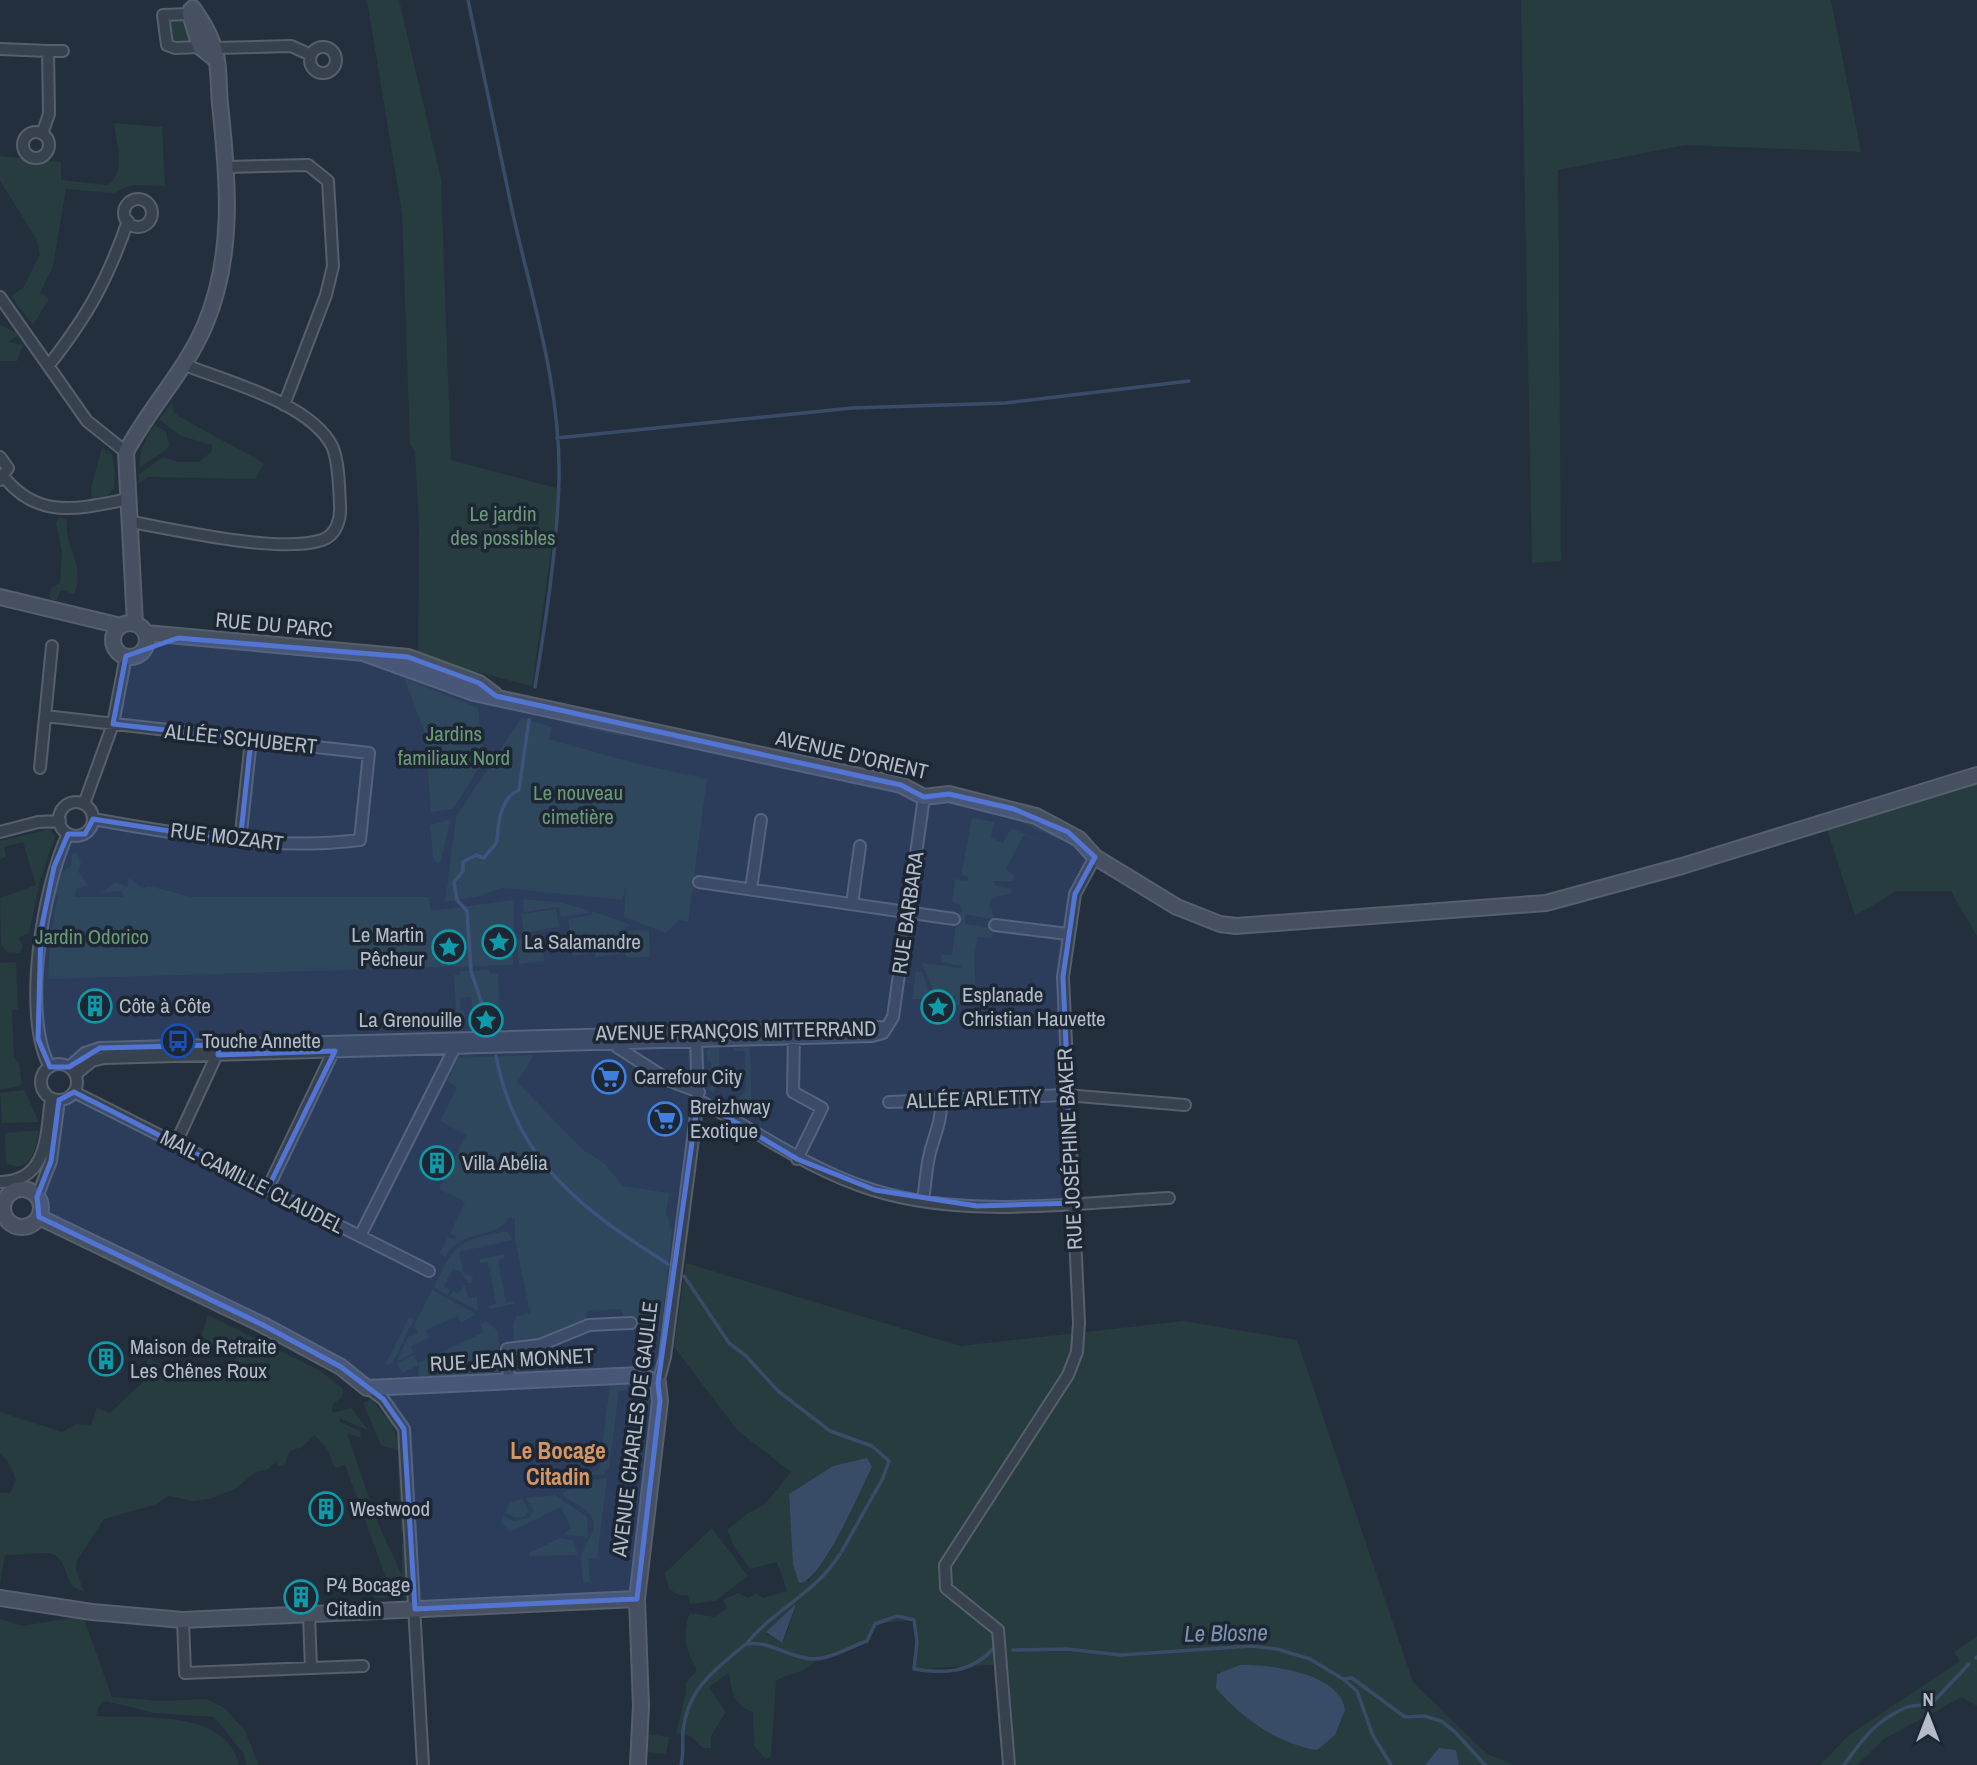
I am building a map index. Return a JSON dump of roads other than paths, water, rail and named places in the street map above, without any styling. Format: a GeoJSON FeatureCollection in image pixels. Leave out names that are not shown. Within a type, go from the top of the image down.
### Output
{"type":"FeatureCollection","features":[{"type":"Feature","properties":{"kind":"street"},"geometry":{"type":"LineString","coordinates":[[134,628],[114,641],[117,650],[126,656],[136,656],[144,650],[147,642],[134,628],[126,452],[138,428],[185,365],[205,324],[219,280],[227,231],[227,167],[210,52],[191,7],[163,15],[164,39],[167,45],[175,48],[210,52],[291,46],[311,55]]}},
{"type":"Feature","properties":{"kind":"street"},"geometry":{"type":"LineString","coordinates":[[0,49],[63,51]]}},
{"type":"Feature","properties":{"kind":"street"},"geometry":{"type":"LineString","coordinates":[[42,134],[49,114],[48,51]]}},
{"type":"Feature","properties":{"kind":"street"},"geometry":{"type":"LineString","coordinates":[[227,167],[308,166],[328,181],[332,266],[326,295],[284,405]]}},
{"type":"Feature","properties":{"kind":"street"},"geometry":{"type":"LineString","coordinates":[[49,365],[85,320],[106,281],[128,221]]}},
{"type":"Feature","properties":{"kind":"street"},"geometry":{"type":"LineString","coordinates":[[0,297],[87,421],[126,452]]}},
{"type":"Feature","properties":{"kind":"street"},"geometry":{"type":"LineString","coordinates":[[131,523],[266,544],[322,540],[332,534],[340,521],[333,448],[315,424],[284,405],[185,365]]}},
{"type":"Feature","properties":{"kind":"street"},"geometry":{"type":"LineString","coordinates":[[0,457],[8,468],[2,478],[12,488],[61,510],[129,499]]}},
{"type":"Feature","properties":{"kind":"street","name":"RUE DU PARC"},"geometry":{"type":"LineString","coordinates":[[0,597],[178,638],[366,654],[474,693],[496,696]]}},
{"type":"Feature","properties":{"kind":"street","name":"RUE DU PARC"},"geometry":{"type":"LineString","coordinates":[[90,619],[114,641]]}},
{"type":"Feature","properties":{"kind":"street","name":"RUE DU PARC"},"geometry":{"type":"LineString","coordinates":[[144,650],[178,638]]}},
{"type":"Feature","properties":{"kind":"street"},"geometry":{"type":"LineString","coordinates":[[40,768],[52,646]]}},
{"type":"Feature","properties":{"kind":"street"},"geometry":{"type":"LineString","coordinates":[[84,804],[113,724],[126,656]]}},
{"type":"Feature","properties":{"kind":"street","name":"AVENUE D'ORIENT"},"geometry":{"type":"LineString","coordinates":[[496,696],[901,785],[924,797],[950,794],[1014,809],[1068,832],[1095,857],[1200,918],[1220,924],[1256,927],[1546,903],[1682,866],[1977,775]]}},
{"type":"Feature","properties":{"kind":"street","name":"ALLÉE SCHUBERT"},"geometry":{"type":"LineString","coordinates":[[45,716],[369,754],[360,841]]}},
{"type":"Feature","properties":{"kind":"street"},"geometry":{"type":"LineString","coordinates":[[240,842],[251,740]]}},
{"type":"Feature","properties":{"kind":"street","name":"RUE BARBARA"},"geometry":{"type":"LineString","coordinates":[[887,1027],[893,1017],[924,797]]}},
{"type":"Feature","properties":{"kind":"street"},"geometry":{"type":"LineString","coordinates":[[69,804],[84,804],[91,810],[93,819],[85,834],[68,834],[60,821],[61,811],[69,804]]}},
{"type":"Feature","properties":{"kind":"street","name":"RUE MOZART"},"geometry":{"type":"LineString","coordinates":[[93,819],[240,842],[315,846],[360,841]]}},
{"type":"Feature","properties":{"kind":"street"},"geometry":{"type":"LineString","coordinates":[[751,889],[761,820]]}},
{"type":"Feature","properties":{"kind":"street"},"geometry":{"type":"LineString","coordinates":[[0,832],[38,822],[60,821]]}},
{"type":"Feature","properties":{"kind":"street"},"geometry":{"type":"LineString","coordinates":[[50,1067],[38,1039],[41,930],[54,867],[68,834]]}},
{"type":"Feature","properties":{"kind":"street"},"geometry":{"type":"LineString","coordinates":[[852,904],[860,846]]}},
{"type":"Feature","properties":{"kind":"street","name":"RUE JOSÉPHINE BAKER"},"geometry":{"type":"LineString","coordinates":[[1009,1765],[998,1630],[946,1588],[945,1565],[1068,1375],[1077,1352],[1079,1323],[1066,1095],[1063,977],[1075,894],[1095,857]]}},
{"type":"Feature","properties":{"kind":"street"},"geometry":{"type":"LineString","coordinates":[[699,882],[954,919]]}},
{"type":"Feature","properties":{"kind":"street"},"geometry":{"type":"LineString","coordinates":[[995,925],[1068,934]]}},
{"type":"Feature","properties":{"kind":"street","name":"AVENUE FRANÇOIS MITTERRAND"},"geometry":{"type":"LineString","coordinates":[[72,1071],[85,1053],[100,1048],[218,1050],[794,1033],[887,1027]]}},
{"type":"Feature","properties":{"kind":"street"},"geometry":{"type":"LineString","coordinates":[[794,1033],[793,1092],[822,1108],[797,1159]]}},
{"type":"Feature","properties":{"kind":"street","name":"AVENUE CHARLES DE GAULLE"},"geometry":{"type":"LineString","coordinates":[[638,1765],[641,1706],[637,1599],[660,1401],[657,1383],[665,1356],[699,1096],[694,1036]]}},
{"type":"Feature","properties":{"kind":"street"},"geometry":{"type":"LineString","coordinates":[[610,1038],[670,1081],[699,1096],[797,1159],[875,1191],[977,1206],[1169,1198]]}},
{"type":"Feature","properties":{"kind":"street"},"geometry":{"type":"LineString","coordinates":[[360,1236],[452,1043]]}},
{"type":"Feature","properties":{"kind":"street"},"geometry":{"type":"LineString","coordinates":[[267,1189],[335,1046]]}},
{"type":"Feature","properties":{"kind":"street"},"geometry":{"type":"LineString","coordinates":[[176,1143],[218,1050]]}},
{"type":"Feature","properties":{"kind":"street"},"geometry":{"type":"LineString","coordinates":[[59,1064],[72,1071],[74,1092],[55,1099],[44,1090],[41,1080],[50,1067],[59,1064]]}},
{"type":"Feature","properties":{"kind":"street","name":"MAIL CAMILLE CLAUDEL"},"geometry":{"type":"LineString","coordinates":[[74,1092],[429,1271]]}},
{"type":"Feature","properties":{"kind":"street","name":"ALLÉE ARLETTY"},"geometry":{"type":"LineString","coordinates":[[889,1102],[1066,1095],[1185,1105]]}},
{"type":"Feature","properties":{"kind":"street"},"geometry":{"type":"LineString","coordinates":[[0,1182],[15,1182],[30,1176],[41,1157],[55,1099]]}},
{"type":"Feature","properties":{"kind":"street"},"geometry":{"type":"LineString","coordinates":[[37,1197],[51,1161],[55,1099]]}},
{"type":"Feature","properties":{"kind":"street"},"geometry":{"type":"LineString","coordinates":[[923,1199],[931,1147],[940,1124],[941,1100]]}},
{"type":"Feature","properties":{"kind":"street"},"geometry":{"type":"LineString","coordinates":[[20,1189],[37,1197],[41,1205],[39,1217],[28,1226],[13,1226],[3,1213],[2,1200],[20,1189]]}},
{"type":"Feature","properties":{"kind":"street"},"geometry":{"type":"LineString","coordinates":[[39,1217],[263,1325],[341,1367],[383,1399],[404,1429],[423,1765]]}},
{"type":"Feature","properties":{"kind":"street"},"geometry":{"type":"LineString","coordinates":[[509,1382],[507,1349],[540,1345],[589,1325],[631,1323]]}},
{"type":"Feature","properties":{"kind":"street","name":"RUE JEAN MONNET"},"geometry":{"type":"LineString","coordinates":[[367,1388],[639,1375],[657,1383]]}},
{"type":"Feature","properties":{"kind":"street"},"geometry":{"type":"LineString","coordinates":[[0,1598],[92,1612],[183,1620],[637,1599]]}},
{"type":"Feature","properties":{"kind":"street"},"geometry":{"type":"LineString","coordinates":[[309,1615],[311,1668]]}},
{"type":"Feature","properties":{"kind":"street"},"geometry":{"type":"LineString","coordinates":[[183,1620],[185,1673],[363,1666]]}},
{"type":"Feature","properties":{"kind":"water"},"geometry":{"type":"Polygon","coordinates":[[[867,1458],[872,1467],[840,1533],[818,1568],[808,1579],[799,1583],[793,1564],[789,1494],[833,1466],[867,1458]]]}},
{"type":"Feature","properties":{"kind":"water"},"geometry":{"type":"Polygon","coordinates":[[[796,1604],[782,1643],[766,1632],[796,1604]]]}},
{"type":"Feature","properties":{"kind":"water"},"geometry":{"type":"Polygon","coordinates":[[[1240,1665],[1268,1666],[1302,1673],[1331,1687],[1341,1697],[1345,1710],[1335,1735],[1317,1750],[1288,1742],[1261,1728],[1237,1710],[1216,1688],[1217,1674],[1240,1665]]]}},
{"type":"Feature","properties":{"kind":"water"},"geometry":{"type":"Polygon","coordinates":[[[1439,1748],[1456,1750],[1459,1765],[1425,1765],[1439,1748]]]}},
{"type":"Feature","properties":{"kind":"waterway"},"geometry":{"type":"LineString","coordinates":[[468,0],[514,219],[545,348],[556,414],[559,480],[556,532],[535,687]]}},
{"type":"Feature","properties":{"kind":"waterway"},"geometry":{"type":"LineString","coordinates":[[557,438],[852,408],[1006,403],[1189,381]]}},
{"type":"Feature","properties":{"kind":"waterway"},"geometry":{"type":"LineString","coordinates":[[487,1019],[471,971],[467,911],[457,900],[454,882],[463,871],[463,862],[476,855],[484,858],[496,843],[504,805],[519,790],[529,720]]}},
{"type":"Feature","properties":{"kind":"waterway"},"geometry":{"type":"LineString","coordinates":[[496,1056],[519,1126],[558,1180],[608,1224],[668,1264]]}},
{"type":"Feature","properties":{"kind":"waterway"},"geometry":{"type":"LineString","coordinates":[[684,1276],[729,1343],[746,1356],[778,1391],[830,1431],[872,1446],[889,1461],[883,1478],[842,1551]]}},
{"type":"Feature","properties":{"kind":"waterway"},"geometry":{"type":"LineString","coordinates":[[747,1643],[819,1580],[840,1554]]}},
{"type":"Feature","properties":{"kind":"waterway","name":"Le Blosne"},"geometry":{"type":"LineString","coordinates":[[681,1765],[683,1732],[690,1704],[713,1671],[746,1644],[764,1645],[806,1658],[821,1658],[867,1641],[875,1624],[897,1616],[914,1620],[917,1642],[914,1669],[956,1670],[976,1663],[993,1649]]}},
{"type":"Feature","properties":{"kind":"waterway","name":"Le Blosne"},"geometry":{"type":"LineString","coordinates":[[1013,1650],[1067,1649],[1121,1655],[1251,1646],[1277,1649],[1310,1659],[1343,1679],[1352,1678],[1405,1717],[1424,1716],[1441,1721],[1455,1732],[1485,1765]]}},
{"type":"Feature","properties":{"kind":"waterway","name":"Le Blosne"},"geometry":{"type":"LineString","coordinates":[[1844,1765],[1877,1725],[1905,1708],[1932,1703],[1969,1664]]}},
{"type":"Feature","properties":{"kind":"waterway"},"geometry":{"type":"LineString","coordinates":[[1344,1680],[1357,1691],[1373,1736],[1391,1765]]}},
{"type":"Feature","properties":{"kind":"place","name":"La Salamandre"},"geometry":{"type":"Point","coordinates":[499,942]}},
{"type":"Feature","properties":{"kind":"place","name":"Le Martin Pêcheur"},"geometry":{"type":"Point","coordinates":[449,947]}},
{"type":"Feature","properties":{"kind":"place","name":"Côte à Côte"},"geometry":{"type":"Point","coordinates":[95,1006]}},
{"type":"Feature","properties":{"kind":"place","name":"Esplanade Christian Hauvette"},"geometry":{"type":"Point","coordinates":[938,1007]}},
{"type":"Feature","properties":{"kind":"place","name":"La Grenouille"},"geometry":{"type":"Point","coordinates":[486,1020]}},
{"type":"Feature","properties":{"kind":"place","name":"Touche Annette"},"geometry":{"type":"Point","coordinates":[178,1041]}},
{"type":"Feature","properties":{"kind":"place","name":"Carrefour City"},"geometry":{"type":"Point","coordinates":[609,1077]}},
{"type":"Feature","properties":{"kind":"place","name":"Breizhway Exotique"},"geometry":{"type":"Point","coordinates":[665,1119]}},
{"type":"Feature","properties":{"kind":"place","name":"Villa Abélia"},"geometry":{"type":"Point","coordinates":[437,1163]}},
{"type":"Feature","properties":{"kind":"place","name":"Maison de Retraite Les Chênes Roux"},"geometry":{"type":"Point","coordinates":[106,1359]}},
{"type":"Feature","properties":{"kind":"place","name":"Westwood"},"geometry":{"type":"Point","coordinates":[326,1509]}},
{"type":"Feature","properties":{"kind":"place","name":"P4 Bocage Citadin"},"geometry":{"type":"Point","coordinates":[301,1597]}},
{"type":"Feature","properties":{"kind":"district","name":"Le Bocage Citadin"},"geometry":{"type":"Point","coordinates":[558,1464]}},
{"type":"Feature","properties":{"kind":"park label","name":"Le jardin des possibles"},"geometry":{"type":"Point","coordinates":[503,526]}},
{"type":"Feature","properties":{"kind":"park label","name":"Jardins familiaux Nord"},"geometry":{"type":"Point","coordinates":[454,746]}},
{"type":"Feature","properties":{"kind":"park label","name":"Le nouveau cimetière"},"geometry":{"type":"Point","coordinates":[578,805]}},
{"type":"Feature","properties":{"kind":"park label","name":"Jardin Odorico"},"geometry":{"type":"Point","coordinates":[92,937]}}]}
